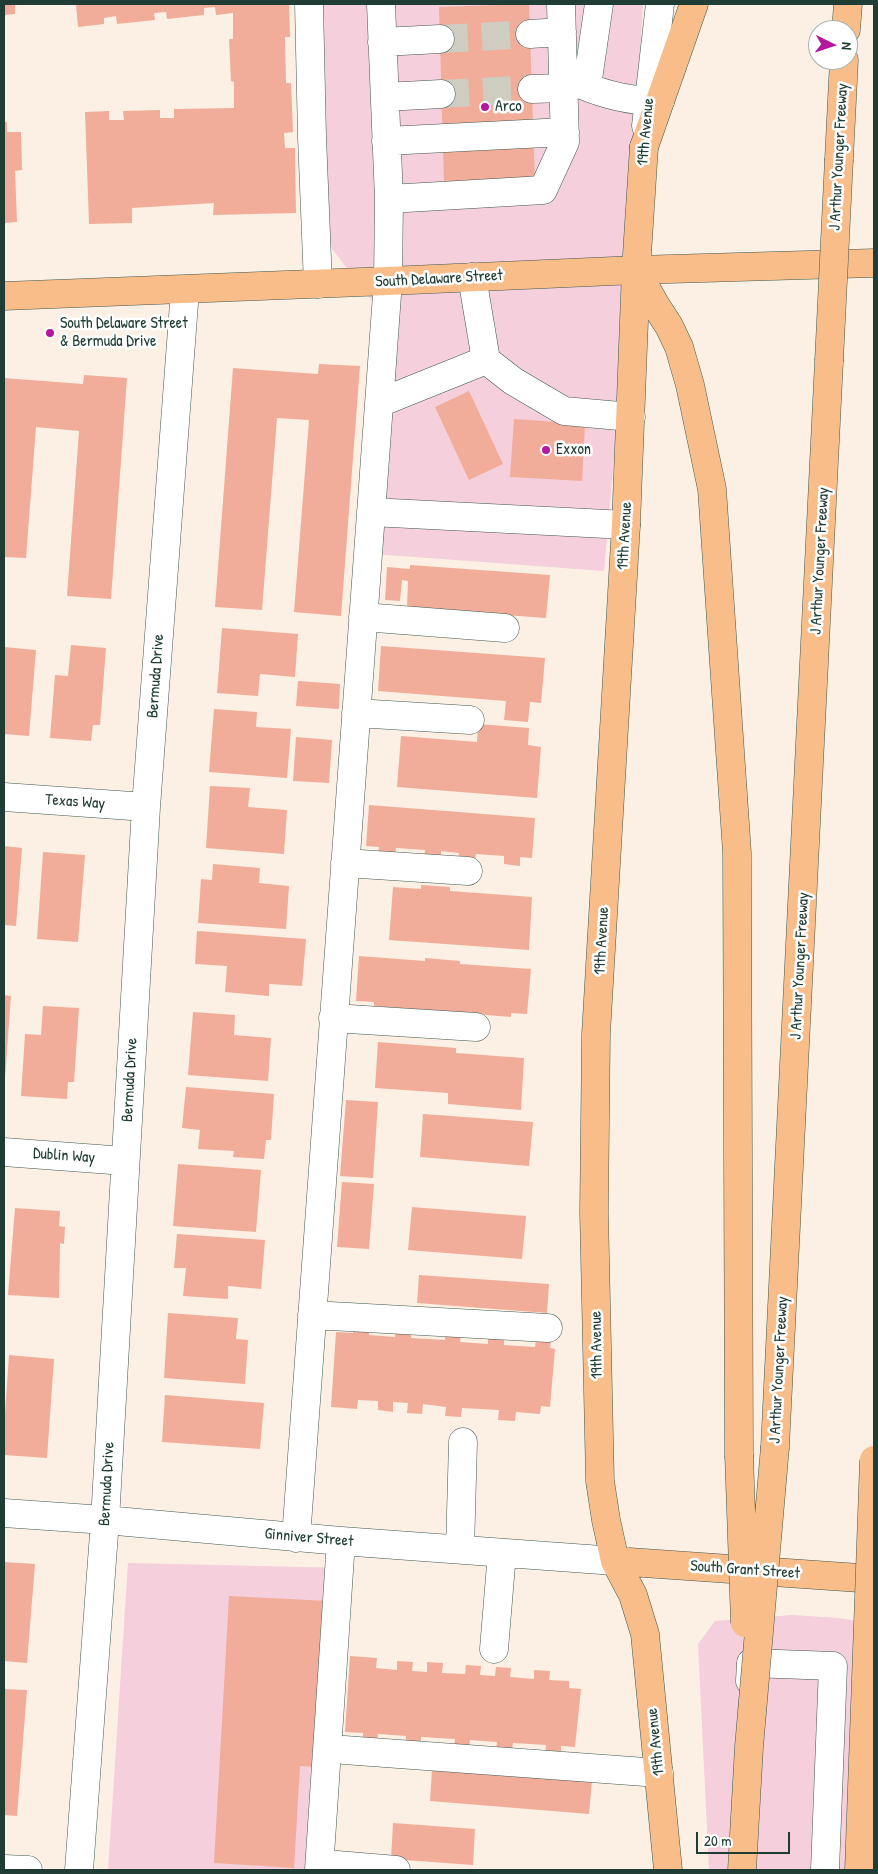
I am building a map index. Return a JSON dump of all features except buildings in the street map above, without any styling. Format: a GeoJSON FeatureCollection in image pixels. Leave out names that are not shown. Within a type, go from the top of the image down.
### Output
{"type":"FeatureCollection","features":[{"type":"Feature","properties":{"kind":"main road","name":"19th Avenue"},"geometry":{"type":"LineString","coordinates":[[668,1870],[645,1634],[634,1595],[615,1561],[600,1480],[594,1222],[596,1034],[626,524],[636,270],[644,147],[654,102],[694,4]]}},
{"type":"Feature","properties":{"kind":"main road"},"geometry":{"type":"LineString","coordinates":[[847,20],[848,4]]}},
{"type":"Feature","properties":{"kind":"main road","name":"J Arthur Younger Freeway"},"geometry":{"type":"LineString","coordinates":[[742,1870],[749,1747],[775,1447],[843,70]]}},
{"type":"Feature","properties":{"kind":"main road","name":"South Delaware Street"},"geometry":{"type":"LineString","coordinates":[[4,296],[636,270],[874,263]]}},
{"type":"Feature","properties":{"kind":"main road"},"geometry":{"type":"LineString","coordinates":[[636,270],[669,326],[679,347],[690,385],[712,489],[737,853],[740,1455],[749,1747]]}},
{"type":"Feature","properties":{"kind":"main road"},"geometry":{"type":"LineString","coordinates":[[860,1870],[874,1460]]}},
{"type":"Feature","properties":{"kind":"main road","name":"South Grant Street"},"geometry":{"type":"LineString","coordinates":[[615,1561],[874,1579]]}},
{"type":"Feature","properties":{"kind":"street"},"geometry":{"type":"LineString","coordinates":[[309,4],[318,284]]}},
{"type":"Feature","properties":{"kind":"street"},"geometry":{"type":"LineString","coordinates":[[296,1538],[388,281],[389,200],[381,4]]}},
{"type":"Feature","properties":{"kind":"street"},"geometry":{"type":"LineString","coordinates":[[561,4],[562,32],[571,81]]}},
{"type":"Feature","properties":{"kind":"street"},"geometry":{"type":"LineString","coordinates":[[389,200],[543,190],[565,142],[571,81],[598,4]]}},
{"type":"Feature","properties":{"kind":"street","name":"19th Avenue"},"geometry":{"type":"LineString","coordinates":[[654,102],[660,4]]}},
{"type":"Feature","properties":{"kind":"street"},"geometry":{"type":"LineString","coordinates":[[530,34],[562,32]]}},
{"type":"Feature","properties":{"kind":"street"},"geometry":{"type":"LineString","coordinates":[[382,42],[440,39]]}},
{"type":"Feature","properties":{"kind":"street"},"geometry":{"type":"LineString","coordinates":[[532,89],[571,81],[612,95],[654,102]]}},
{"type":"Feature","properties":{"kind":"street"},"geometry":{"type":"LineString","coordinates":[[385,97],[441,94]]}},
{"type":"Feature","properties":{"kind":"street"},"geometry":{"type":"LineString","coordinates":[[386,141],[565,132]]}},
{"type":"Feature","properties":{"kind":"street"},"geometry":{"type":"LineString","coordinates":[[472,277],[486,360],[513,381],[564,411],[631,417]]}},
{"type":"Feature","properties":{"kind":"street","name":"Bermuda Drive"},"geometry":{"type":"LineString","coordinates":[[79,1870],[105,1520],[146,807],[185,290]]}},
{"type":"Feature","properties":{"kind":"street"},"geometry":{"type":"LineString","coordinates":[[378,403],[486,360]]}},
{"type":"Feature","properties":{"kind":"street"},"geometry":{"type":"LineString","coordinates":[[371,512],[626,524]]}},
{"type":"Feature","properties":{"kind":"street"},"geometry":{"type":"LineString","coordinates":[[363,617],[504,628]]}},
{"type":"Feature","properties":{"kind":"street"},"geometry":{"type":"LineString","coordinates":[[356,713],[470,720]]}},
{"type":"Feature","properties":{"kind":"street","name":"Texas Way"},"geometry":{"type":"LineString","coordinates":[[4,797],[146,807]]}},
{"type":"Feature","properties":{"kind":"street"},"geometry":{"type":"LineString","coordinates":[[345,863],[468,872]]}},
{"type":"Feature","properties":{"kind":"street"},"geometry":{"type":"LineString","coordinates":[[334,1018],[476,1027]]}},
{"type":"Feature","properties":{"kind":"street","name":"Dublin Way"},"geometry":{"type":"LineString","coordinates":[[4,1152],[125,1160]]}},
{"type":"Feature","properties":{"kind":"street"},"geometry":{"type":"LineString","coordinates":[[312,1315],[548,1328]]}},
{"type":"Feature","properties":{"kind":"street"},"geometry":{"type":"LineString","coordinates":[[460,1550],[463,1442]]}},
{"type":"Feature","properties":{"kind":"street","name":"Ginniver Street"},"geometry":{"type":"LineString","coordinates":[[4,1513],[105,1520],[296,1538],[615,1561]]}},
{"type":"Feature","properties":{"kind":"street"},"geometry":{"type":"LineString","coordinates":[[341,1541],[328,1868],[396,1870]]}},
{"type":"Feature","properties":{"kind":"street"},"geometry":{"type":"LineString","coordinates":[[494,1649],[502,1553]]}},
{"type":"Feature","properties":{"kind":"street"},"geometry":{"type":"LineString","coordinates":[[742,1870],[750,1664],[833,1666],[825,1870]]}},
{"type":"Feature","properties":{"kind":"street"},"geometry":{"type":"LineString","coordinates":[[344,1750],[659,1773]]}},
{"type":"Feature","properties":{"kind":"street"},"geometry":{"type":"LineString","coordinates":[[4,1869],[28,1870]]}},
{"type":"Feature","properties":{"kind":"shaded area"},"geometry":{"type":"Polygon","coordinates":[[[315,4],[643,4],[622,367],[604,571],[374,554],[389,323],[326,241],[315,4]]]}},
{"type":"Feature","properties":{"kind":"shaded area"},"geometry":{"type":"Polygon","coordinates":[[[128,1563],[347,1568],[326,1870],[108,1870],[128,1563]]]}},
{"type":"Feature","properties":{"kind":"shaded area"},"geometry":{"type":"Polygon","coordinates":[[[793,1615],[839,1618],[874,1624],[874,1870],[709,1870],[698,1644],[715,1621],[793,1615]]]}},
{"type":"Feature","properties":{"kind":"tunnel"},"geometry":{"type":"LineString","coordinates":[[440,39],[530,34]]}},
{"type":"Feature","properties":{"kind":"tunnel"},"geometry":{"type":"LineString","coordinates":[[441,94],[532,89]]}},
{"type":"Feature","properties":{"kind":"place","name":"Arco"},"geometry":{"type":"Point","coordinates":[485,107]}},
{"type":"Feature","properties":{"kind":"place","name":"South Delaware Street & Bermuda Drive"},"geometry":{"type":"Point","coordinates":[50,333]}},
{"type":"Feature","properties":{"kind":"place","name":"Exxon"},"geometry":{"type":"Point","coordinates":[546,450]}}]}
